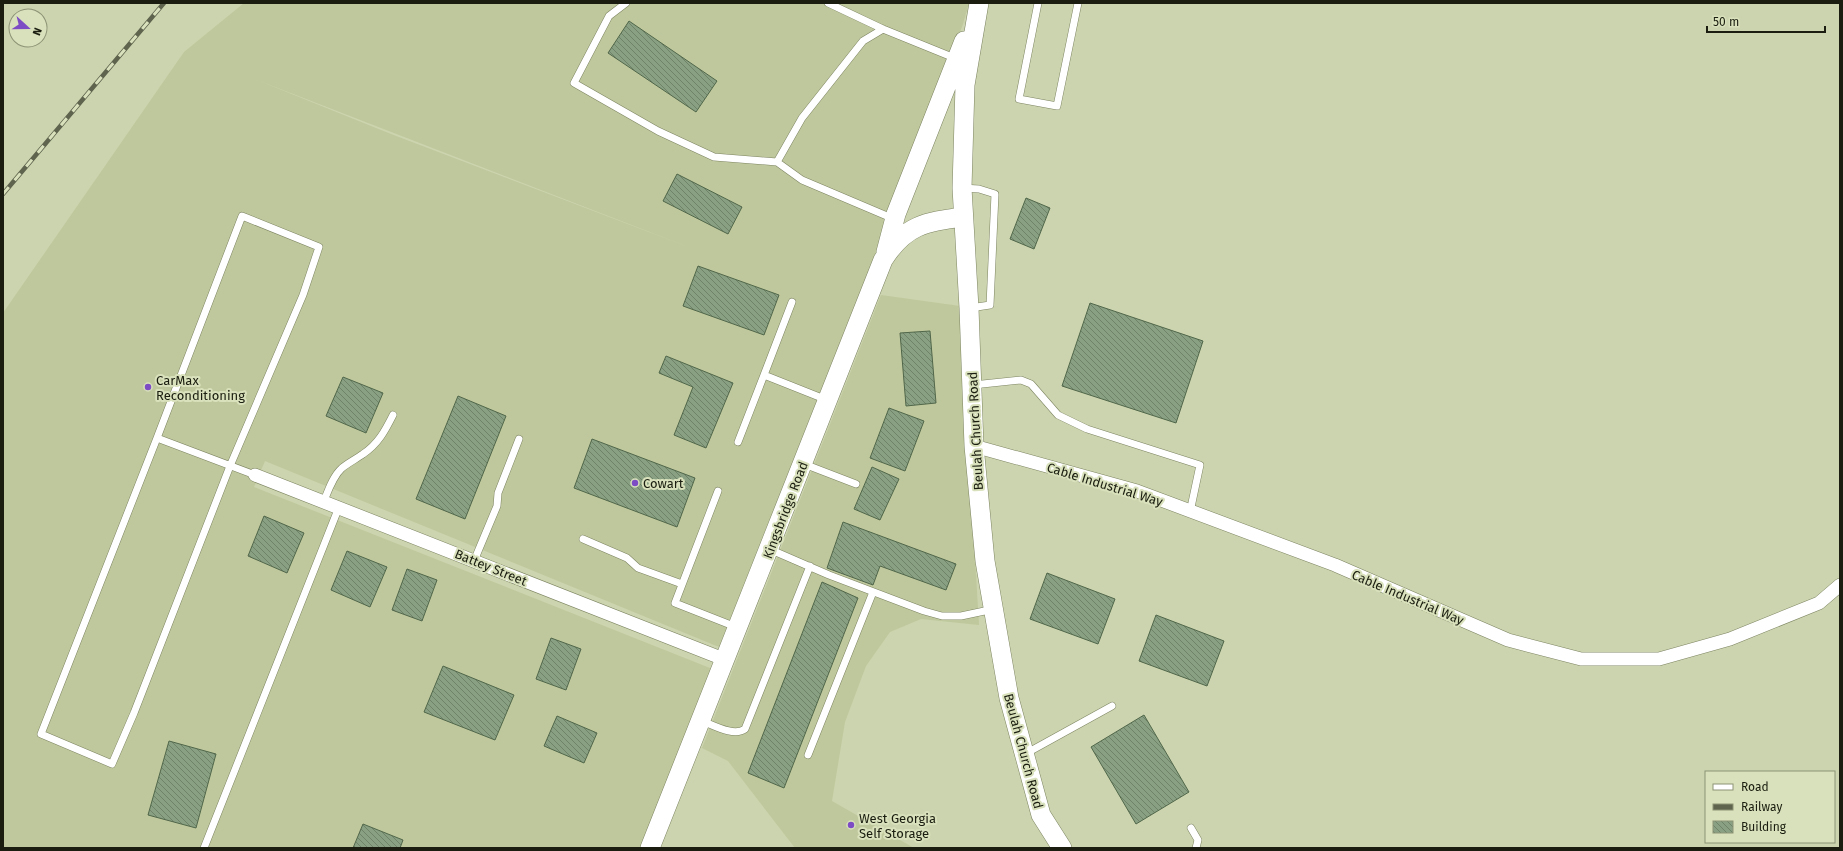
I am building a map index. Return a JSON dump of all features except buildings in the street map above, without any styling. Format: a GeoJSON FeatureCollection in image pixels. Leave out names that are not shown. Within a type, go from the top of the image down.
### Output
{"type":"FeatureCollection","features":[{"type":"Feature","properties":{"kind":"street","name":"Beulah Church Road"},"geometry":{"type":"LineString","coordinates":[[978,5],[962,62],[965,85],[962,188],[969,308],[974,446],[985,561],[1009,698],[1024,754],[1041,815],[1062,848]]}},
{"type":"Feature","properties":{"kind":"street"},"geometry":{"type":"LineString","coordinates":[[906,224],[962,62]]}},
{"type":"Feature","properties":{"kind":"street","name":"Kingsbridge Road"},"geometry":{"type":"LineString","coordinates":[[650,848],[702,721],[883,260],[893,244],[903,235],[906,224],[963,217]]}},
{"type":"Feature","properties":{"kind":"street","name":"Cable Industrial Way"},"geometry":{"type":"LineString","coordinates":[[974,446],[1137,491],[1335,565],[1508,640],[1581,659],[1659,659],[1730,640],[1819,603],[1840,585]]}},
{"type":"Feature","properties":{"kind":"street","name":"Battey Street"},"geometry":{"type":"LineString","coordinates":[[255,475],[726,660]]}},
{"type":"Feature","properties":{"kind":"lane"},"geometry":{"type":"LineString","coordinates":[[626,3],[608,16],[574,83],[658,131],[714,157],[777,162],[802,180],[906,224]]}},
{"type":"Feature","properties":{"kind":"lane"},"geometry":{"type":"LineString","coordinates":[[828,3],[883,30],[962,62]]}},
{"type":"Feature","properties":{"kind":"lane"},"geometry":{"type":"LineString","coordinates":[[1038,3],[1019,99],[1057,106],[1078,3]]}},
{"type":"Feature","properties":{"kind":"lane"},"geometry":{"type":"LineString","coordinates":[[777,162],[802,118],[858,47],[863,41],[883,30]]}},
{"type":"Feature","properties":{"kind":"lane"},"geometry":{"type":"LineString","coordinates":[[962,188],[979,189],[996,194],[990,305],[969,308]]}},
{"type":"Feature","properties":{"kind":"lane"},"geometry":{"type":"LineString","coordinates":[[242,216],[320,247],[303,295],[230,466],[112,764],[41,734],[157,438],[242,216]]}},
{"type":"Feature","properties":{"kind":"lane"},"geometry":{"type":"LineString","coordinates":[[738,442],[792,302]]}},
{"type":"Feature","properties":{"kind":"lane"},"geometry":{"type":"LineString","coordinates":[[764,375],[828,400]]}},
{"type":"Feature","properties":{"kind":"lane"},"geometry":{"type":"LineString","coordinates":[[972,385],[1021,380],[1031,384],[1058,415],[1081,427],[1200,465],[1190,512]]}},
{"type":"Feature","properties":{"kind":"lane"},"geometry":{"type":"LineString","coordinates":[[324,502],[331,484],[341,469],[364,454],[378,442],[385,433],[393,415]]}},
{"type":"Feature","properties":{"kind":"lane"},"geometry":{"type":"LineString","coordinates":[[157,438],[255,475]]}},
{"type":"Feature","properties":{"kind":"lane"},"geometry":{"type":"LineString","coordinates":[[474,560],[497,506],[498,493],[519,439]]}},
{"type":"Feature","properties":{"kind":"lane"},"geometry":{"type":"LineString","coordinates":[[802,464],[856,484]]}},
{"type":"Feature","properties":{"kind":"lane"},"geometry":{"type":"LineString","coordinates":[[718,491],[675,603],[738,628]]}},
{"type":"Feature","properties":{"kind":"lane"},"geometry":{"type":"LineString","coordinates":[[204,848],[339,507]]}},
{"type":"Feature","properties":{"kind":"lane"},"geometry":{"type":"LineString","coordinates":[[583,539],[627,558],[638,568],[682,584]]}},
{"type":"Feature","properties":{"kind":"lane"},"geometry":{"type":"LineString","coordinates":[[769,549],[873,592],[942,616],[961,616],[994,609]]}},
{"type":"Feature","properties":{"kind":"lane"},"geometry":{"type":"LineString","coordinates":[[702,721],[735,732],[741,732],[745,729],[810,566]]}},
{"type":"Feature","properties":{"kind":"lane"},"geometry":{"type":"LineString","coordinates":[[808,755],[873,592]]}},
{"type":"Feature","properties":{"kind":"lane"},"geometry":{"type":"LineString","coordinates":[[1024,754],[1112,706]]}},
{"type":"Feature","properties":{"kind":"lane"},"geometry":{"type":"LineString","coordinates":[[1191,828],[1198,840],[1196,848]]}},
{"type":"Feature","properties":{"kind":"shaded area"},"geometry":{"type":"Polygon","coordinates":[[[244,3],[969,3],[963,24],[924,131],[719,647],[265,461],[254,487],[715,670],[642,848],[3,848],[3,313],[184,52],[244,3]],[[257,80],[391,134],[691,248],[257,80]]]}},
{"type":"Feature","properties":{"kind":"shaded area"},"geometry":{"type":"Polygon","coordinates":[[[881,295],[960,306],[979,625],[921,619],[890,632],[866,666],[845,722],[832,801],[914,848],[795,848],[728,761],[702,748],[881,295]]]}},
{"type":"Feature","properties":{"kind":"railway"},"geometry":{"type":"LineString","coordinates":[[3,194],[164,3]]}},
{"type":"Feature","properties":{"kind":"place","name":"CarMax Reconditioning"},"geometry":{"type":"Point","coordinates":[148,387]}},
{"type":"Feature","properties":{"kind":"place","name":"Cowart"},"geometry":{"type":"Point","coordinates":[635,483]}},
{"type":"Feature","properties":{"kind":"place","name":"West Georgia Self Storage"},"geometry":{"type":"Point","coordinates":[851,825]}}]}
